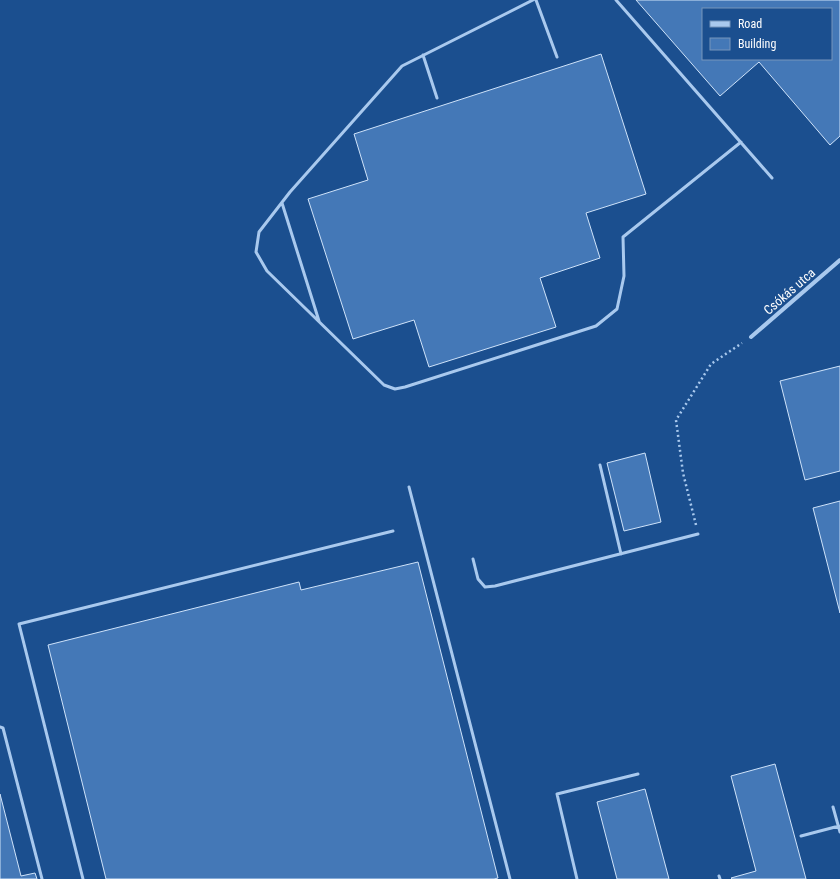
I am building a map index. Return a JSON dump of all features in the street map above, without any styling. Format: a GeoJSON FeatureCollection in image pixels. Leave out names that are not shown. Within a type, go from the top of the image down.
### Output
{"type":"FeatureCollection","features":[{"type":"Feature","properties":{"kind":"street","name":"Csókás utca"},"geometry":{"type":"LineString","coordinates":[[751,337],[840,260]]}},
{"type":"Feature","properties":{"kind":"lane"},"geometry":{"type":"LineString","coordinates":[[533,0],[402,66],[282,203],[259,232],[256,252],[267,271],[384,385],[394,389],[405,387],[596,326],[617,309],[624,276],[623,237],[741,142]]}},
{"type":"Feature","properties":{"kind":"lane"},"geometry":{"type":"LineString","coordinates":[[536,0],[557,56]]}},
{"type":"Feature","properties":{"kind":"lane"},"geometry":{"type":"LineString","coordinates":[[616,0],[772,178]]}},
{"type":"Feature","properties":{"kind":"lane"},"geometry":{"type":"LineString","coordinates":[[423,55],[437,98]]}},
{"type":"Feature","properties":{"kind":"lane"},"geometry":{"type":"LineString","coordinates":[[282,203],[320,323]]}},
{"type":"Feature","properties":{"kind":"lane"},"geometry":{"type":"LineString","coordinates":[[600,465],[621,554]]}},
{"type":"Feature","properties":{"kind":"lane"},"geometry":{"type":"LineString","coordinates":[[410,487],[510,879]]}},
{"type":"Feature","properties":{"kind":"lane"},"geometry":{"type":"LineString","coordinates":[[83,879],[19,624],[392,531]]}},
{"type":"Feature","properties":{"kind":"lane"},"geometry":{"type":"LineString","coordinates":[[473,559],[478,579],[485,586],[495,586],[698,534]]}},
{"type":"Feature","properties":{"kind":"lane"},"geometry":{"type":"LineString","coordinates":[[0,727],[3,728],[42,879]]}},
{"type":"Feature","properties":{"kind":"lane"},"geometry":{"type":"LineString","coordinates":[[577,879],[556,794],[638,774]]}},
{"type":"Feature","properties":{"kind":"lane"},"geometry":{"type":"LineString","coordinates":[[833,807],[840,832]]}},
{"type":"Feature","properties":{"kind":"lane"},"geometry":{"type":"LineString","coordinates":[[801,836],[839,826]]}},
{"type":"Feature","properties":{"kind":"path"},"geometry":{"type":"LineString","coordinates":[[698,534],[683,474],[676,420],[711,364],[751,337]]}},
{"type":"Feature","properties":{"kind":"building"},"geometry":{"type":"Polygon","coordinates":[[[636,0],[840,0],[840,136],[830,145],[759,62],[720,96],[636,0]]]}},
{"type":"Feature","properties":{"kind":"building"},"geometry":{"type":"Polygon","coordinates":[[[601,54],[646,194],[586,213],[600,258],[540,278],[556,327],[429,367],[414,320],[353,339],[308,199],[368,180],[354,134],[601,54]]]}},
{"type":"Feature","properties":{"kind":"building"},"geometry":{"type":"Polygon","coordinates":[[[840,366],[840,471],[805,480],[780,381],[840,366]]]}},
{"type":"Feature","properties":{"kind":"building"},"geometry":{"type":"Polygon","coordinates":[[[645,453],[661,522],[624,531],[607,463],[645,453]]]}},
{"type":"Feature","properties":{"kind":"building"},"geometry":{"type":"Polygon","coordinates":[[[840,501],[840,613],[813,508],[840,501]]]}},
{"type":"Feature","properties":{"kind":"building"},"geometry":{"type":"Polygon","coordinates":[[[418,562],[498,878],[106,879],[48,645],[299,582],[301,590],[418,562]]]}},
{"type":"Feature","properties":{"kind":"building"},"geometry":{"type":"Polygon","coordinates":[[[775,764],[806,879],[732,879],[731,878],[756,871],[731,776],[775,764]]]}},
{"type":"Feature","properties":{"kind":"building"},"geometry":{"type":"Polygon","coordinates":[[[645,789],[669,879],[617,879],[597,802],[645,789]]]}},
{"type":"Feature","properties":{"kind":"building"},"geometry":{"type":"Polygon","coordinates":[[[0,794],[21,876],[35,873],[37,879],[0,879],[0,794]]]}}]}
